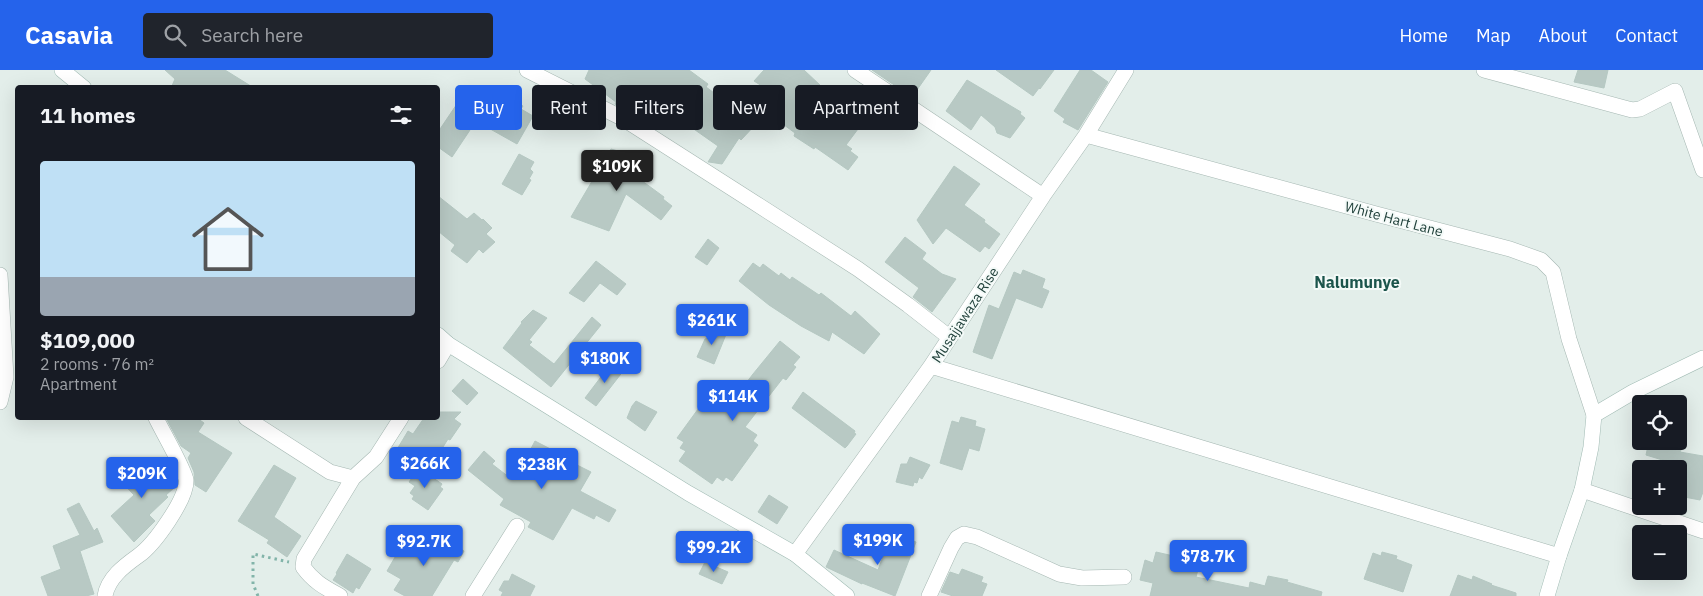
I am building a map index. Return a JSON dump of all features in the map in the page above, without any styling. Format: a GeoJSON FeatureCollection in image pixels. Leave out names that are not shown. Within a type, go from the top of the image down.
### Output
{"type":"FeatureCollection","features":[{"type":"Feature","properties":{"kind":"street"},"geometry":{"type":"LineString","coordinates":[[62,70],[80,85]]}},
{"type":"Feature","properties":{"kind":"street"},"geometry":{"type":"LineString","coordinates":[[526,70],[622,118],[689,160],[858,269],[950,338]]}},
{"type":"Feature","properties":{"kind":"street"},"geometry":{"type":"LineString","coordinates":[[855,70],[1043,196]]}},
{"type":"Feature","properties":{"kind":"street","name":"Musajjawaza Rise"},"geometry":{"type":"LineString","coordinates":[[795,554],[931,366],[1043,196],[1086,135],[1126,70]]}},
{"type":"Feature","properties":{"kind":"street"},"geometry":{"type":"LineString","coordinates":[[1484,70],[1632,110],[1640,109],[1675,91],[1703,170]]}},
{"type":"Feature","properties":{"kind":"street","name":"White Hart Lane"},"geometry":{"type":"LineString","coordinates":[[1086,135],[1510,249],[1541,260],[1552,272],[1569,339],[1594,415]]}},
{"type":"Feature","properties":{"kind":"street"},"geometry":{"type":"LineString","coordinates":[[0,275],[6,377],[0,402]]}},
{"type":"Feature","properties":{"kind":"street"},"geometry":{"type":"LineString","coordinates":[[440,353],[443,340],[688,493],[795,554],[847,596]]}},
{"type":"Feature","properties":{"kind":"street"},"geometry":{"type":"LineString","coordinates":[[1547,596],[1582,490],[1591,447],[1594,415],[1633,392],[1703,358]]}},
{"type":"Feature","properties":{"kind":"street"},"geometry":{"type":"LineString","coordinates":[[931,366],[1559,556]]}},
{"type":"Feature","properties":{"kind":"street"},"geometry":{"type":"LineString","coordinates":[[105,596],[109,583],[120,570],[148,548],[160,535],[183,496],[186,479],[157,420]]}},
{"type":"Feature","properties":{"kind":"street"},"geometry":{"type":"LineString","coordinates":[[249,420],[330,472],[353,478]]}},
{"type":"Feature","properties":{"kind":"street"},"geometry":{"type":"LineString","coordinates":[[340,596],[317,584],[303,567],[304,559],[353,478],[376,457],[400,420]]}},
{"type":"Feature","properties":{"kind":"street"},"geometry":{"type":"LineString","coordinates":[[1582,490],[1703,531]]}},
{"type":"Feature","properties":{"kind":"street"},"geometry":{"type":"LineString","coordinates":[[473,596],[517,526]]}},
{"type":"Feature","properties":{"kind":"street"},"geometry":{"type":"LineString","coordinates":[[929,596],[951,548],[957,538],[964,534],[977,537],[1059,574],[1082,578],[1124,577]]}},
{"type":"Feature","properties":{"kind":"path"},"geometry":{"type":"LineString","coordinates":[[258,596],[253,584],[253,554],[286,562],[304,559]]}},
{"type":"Feature","properties":{"kind":"building"},"geometry":{"type":"Polygon","coordinates":[[[165,70],[225,70],[249,85],[172,85],[175,79],[165,70]]]}},
{"type":"Feature","properties":{"kind":"building"},"geometry":{"type":"Polygon","coordinates":[[[589,70],[689,70],[708,84],[706,87],[713,92],[713,130],[750,130],[741,140],[739,138],[722,164],[708,162],[718,146],[695,130],[703,130],[703,85],[616,85],[616,102],[606,95],[606,85],[593,85],[585,79],[589,70]]]}},
{"type":"Feature","properties":{"kind":"building"},"geometry":{"type":"Polygon","coordinates":[[[764,70],[804,70],[820,85],[795,85],[795,130],[857,130],[846,145],[858,157],[848,170],[815,147],[814,149],[794,136],[795,133],[785,126],[785,85],[760,85],[754,81],[764,70]]]}},
{"type":"Feature","properties":{"kind":"building"},"geometry":{"type":"Polygon","coordinates":[[[872,70],[931,70],[918,88],[918,85],[894,85],[872,70]]]}},
{"type":"Feature","properties":{"kind":"building"},"geometry":{"type":"Polygon","coordinates":[[[996,70],[1054,70],[1033,96],[996,70]]]}},
{"type":"Feature","properties":{"kind":"building"},"geometry":{"type":"Polygon","coordinates":[[[1080,70],[1091,70],[1108,82],[1078,130],[1063,122],[1065,119],[1054,111],[1080,70]]]}},
{"type":"Feature","properties":{"kind":"building"},"geometry":{"type":"Polygon","coordinates":[[[1578,70],[1608,70],[1604,88],[1574,82],[1578,70]]]}},
{"type":"Feature","properties":{"kind":"building"},"geometry":{"type":"Polygon","coordinates":[[[967,80],[1021,112],[1020,114],[1025,118],[1010,138],[997,133],[995,127],[981,115],[971,130],[946,111],[967,80]]]}},
{"type":"Feature","properties":{"kind":"building"},"geometry":{"type":"Polygon","coordinates":[[[455,107],[455,130],[470,130],[452,157],[440,148],[440,129],[455,107]]]}},
{"type":"Feature","properties":{"kind":"building"},"geometry":{"type":"Polygon","coordinates":[[[522,110],[532,115],[532,118],[517,144],[492,130],[522,130],[522,110]]]}},
{"type":"Feature","properties":{"kind":"building"},"geometry":{"type":"Polygon","coordinates":[[[611,149],[642,158],[634,175],[664,197],[663,199],[672,206],[661,220],[626,194],[609,231],[571,217],[611,149]]]}},
{"type":"Feature","properties":{"kind":"building"},"geometry":{"type":"Polygon","coordinates":[[[519,154],[534,162],[530,169],[533,172],[529,179],[531,180],[522,195],[502,184],[519,154]]]}},
{"type":"Feature","properties":{"kind":"building"},"geometry":{"type":"Polygon","coordinates":[[[954,166],[980,184],[964,205],[1000,234],[989,249],[985,246],[980,252],[946,228],[933,244],[917,220],[954,166]]]}},
{"type":"Feature","properties":{"kind":"building"},"geometry":{"type":"Polygon","coordinates":[[[440,198],[467,219],[474,213],[492,228],[486,234],[495,242],[483,253],[479,249],[467,263],[451,251],[455,245],[440,233],[440,198]]]}},
{"type":"Feature","properties":{"kind":"building"},"geometry":{"type":"Polygon","coordinates":[[[905,237],[926,253],[922,259],[942,274],[956,279],[932,312],[913,297],[919,288],[885,262],[905,237]]]}},
{"type":"Feature","properties":{"kind":"building"},"geometry":{"type":"Polygon","coordinates":[[[708,239],[719,248],[707,265],[695,257],[708,239]]]}},
{"type":"Feature","properties":{"kind":"building"},"geometry":{"type":"Polygon","coordinates":[[[596,261],[626,284],[617,295],[600,283],[584,302],[569,293],[596,261]]]}},
{"type":"Feature","properties":{"kind":"building"},"geometry":{"type":"Polygon","coordinates":[[[753,263],[760,268],[763,264],[779,276],[781,273],[790,280],[792,277],[819,295],[821,293],[851,316],[855,311],[880,334],[864,354],[832,332],[829,341],[801,326],[769,305],[739,281],[753,263]]]}},
{"type":"Feature","properties":{"kind":"building"},"geometry":{"type":"Polygon","coordinates":[[[1023,270],[1045,279],[1042,288],[1049,291],[1042,308],[1016,298],[992,359],[973,352],[989,305],[999,309],[1014,272],[1021,275],[1023,270]]]}},
{"type":"Feature","properties":{"kind":"building"},"geometry":{"type":"Polygon","coordinates":[[[533,310],[547,318],[529,340],[532,342],[529,345],[554,364],[592,317],[601,325],[551,387],[503,348],[521,322],[533,310]]]}},
{"type":"Feature","properties":{"kind":"building"},"geometry":{"type":"Polygon","coordinates":[[[714,326],[727,332],[714,364],[697,357],[705,339],[709,338],[714,326]]]}},
{"type":"Feature","properties":{"kind":"building"},"geometry":{"type":"Polygon","coordinates":[[[780,341],[800,357],[793,365],[796,367],[786,380],[783,378],[745,427],[757,435],[753,441],[758,445],[732,481],[726,477],[723,481],[717,477],[712,484],[679,461],[686,451],[680,448],[684,442],[677,438],[701,405],[707,408],[711,403],[724,412],[780,341]]]}},
{"type":"Feature","properties":{"kind":"building"},"geometry":{"type":"Polygon","coordinates":[[[613,361],[624,370],[596,406],[585,398],[613,361]]]}},
{"type":"Feature","properties":{"kind":"building"},"geometry":{"type":"Polygon","coordinates":[[[463,379],[478,393],[467,405],[452,391],[463,379]]]}},
{"type":"Feature","properties":{"kind":"building"},"geometry":{"type":"Polygon","coordinates":[[[803,392],[855,431],[854,433],[856,434],[845,448],[792,408],[803,392]]]}},
{"type":"Feature","properties":{"kind":"building"},"geometry":{"type":"Polygon","coordinates":[[[636,401],[657,412],[645,431],[627,418],[636,401]]]}},
{"type":"Feature","properties":{"kind":"building"},"geometry":{"type":"Polygon","coordinates":[[[440,412],[461,412],[454,419],[461,424],[450,440],[448,439],[428,471],[396,451],[408,431],[413,434],[423,420],[440,420],[440,412]]]}},
{"type":"Feature","properties":{"kind":"building"},"geometry":{"type":"Polygon","coordinates":[[[961,417],[976,421],[975,426],[985,429],[979,451],[969,448],[962,470],[940,463],[952,421],[959,423],[961,417]]]}},
{"type":"Feature","properties":{"kind":"building"},"geometry":{"type":"Polygon","coordinates":[[[167,420],[200,420],[204,423],[198,432],[232,453],[206,492],[195,485],[194,472],[188,458],[191,453],[181,446],[167,420]]]}},
{"type":"Feature","properties":{"kind":"building"},"geometry":{"type":"Polygon","coordinates":[[[535,441],[591,472],[580,491],[616,510],[609,522],[596,515],[594,519],[572,508],[553,540],[528,527],[531,522],[500,505],[504,499],[468,470],[484,451],[495,461],[492,464],[514,481],[535,441]]]}},
{"type":"Feature","properties":{"kind":"building"},"geometry":{"type":"Polygon","coordinates":[[[1647,450],[1681,450],[1680,452],[1703,456],[1703,492],[1700,500],[1687,498],[1687,460],[1662,460],[1646,455],[1647,450]]]}},
{"type":"Feature","properties":{"kind":"building"},"geometry":{"type":"Polygon","coordinates":[[[910,457],[930,465],[922,479],[919,477],[917,483],[914,482],[913,486],[896,482],[901,464],[907,464],[910,457]]]}},
{"type":"Feature","properties":{"kind":"building"},"geometry":{"type":"Polygon","coordinates":[[[153,463],[175,487],[166,495],[168,497],[149,515],[155,521],[134,542],[111,516],[134,495],[117,477],[129,466],[135,474],[145,465],[148,468],[153,463]]]}},
{"type":"Feature","properties":{"kind":"building"},"geometry":{"type":"Polygon","coordinates":[[[274,465],[296,478],[274,517],[301,536],[287,557],[267,543],[269,540],[238,521],[274,465]]]}},
{"type":"Feature","properties":{"kind":"building"},"geometry":{"type":"Polygon","coordinates":[[[419,468],[442,484],[440,487],[443,489],[428,510],[412,499],[414,496],[410,493],[415,486],[409,482],[419,468]]]}},
{"type":"Feature","properties":{"kind":"building"},"geometry":{"type":"Polygon","coordinates":[[[769,495],[788,507],[777,524],[758,512],[769,495]]]}},
{"type":"Feature","properties":{"kind":"building"},"geometry":{"type":"Polygon","coordinates":[[[79,503],[94,531],[97,528],[103,542],[80,551],[94,594],[86,596],[48,596],[41,577],[61,569],[53,546],[80,535],[67,509],[79,503]]]}},
{"type":"Feature","properties":{"kind":"building"},"geometry":{"type":"Polygon","coordinates":[[[892,533],[916,542],[895,596],[862,584],[826,567],[834,550],[878,570],[892,533]]]}},
{"type":"Feature","properties":{"kind":"building"},"geometry":{"type":"Polygon","coordinates":[[[437,535],[464,551],[458,562],[454,560],[432,596],[405,596],[394,590],[401,579],[387,571],[402,545],[417,553],[424,542],[430,546],[437,535]]]}},
{"type":"Feature","properties":{"kind":"building"},"geometry":{"type":"Polygon","coordinates":[[[1156,552],[1200,562],[1196,577],[1249,588],[1250,582],[1265,586],[1268,576],[1288,580],[1287,582],[1322,592],[1321,596],[1150,596],[1153,583],[1140,580],[1145,560],[1153,563],[1156,552]]]}},
{"type":"Feature","properties":{"kind":"building"},"geometry":{"type":"Polygon","coordinates":[[[1382,552],[1397,556],[1396,559],[1412,565],[1403,592],[1364,579],[1373,553],[1381,556],[1382,552]]]}},
{"type":"Feature","properties":{"kind":"building"},"geometry":{"type":"Polygon","coordinates":[[[347,554],[371,569],[359,589],[356,587],[353,593],[333,580],[347,554]]]}},
{"type":"Feature","properties":{"kind":"building"},"geometry":{"type":"Polygon","coordinates":[[[705,562],[728,572],[722,584],[699,574],[705,562]]]}},
{"type":"Feature","properties":{"kind":"building"},"geometry":{"type":"Polygon","coordinates":[[[962,569],[983,577],[981,582],[987,584],[982,596],[953,596],[941,592],[950,572],[959,575],[962,569]]]}},
{"type":"Feature","properties":{"kind":"building"},"geometry":{"type":"Polygon","coordinates":[[[512,574],[535,586],[530,596],[501,596],[503,592],[499,590],[504,581],[509,581],[512,574]]]}},
{"type":"Feature","properties":{"kind":"building"},"geometry":{"type":"Polygon","coordinates":[[[1458,575],[1472,580],[1473,576],[1491,585],[1516,593],[1516,596],[1450,596],[1458,575]]]}},
{"type":"Feature","properties":{"kind":"district","name":"Nalumunye"},"geometry":{"type":"Point","coordinates":[1357,282]}}]}
